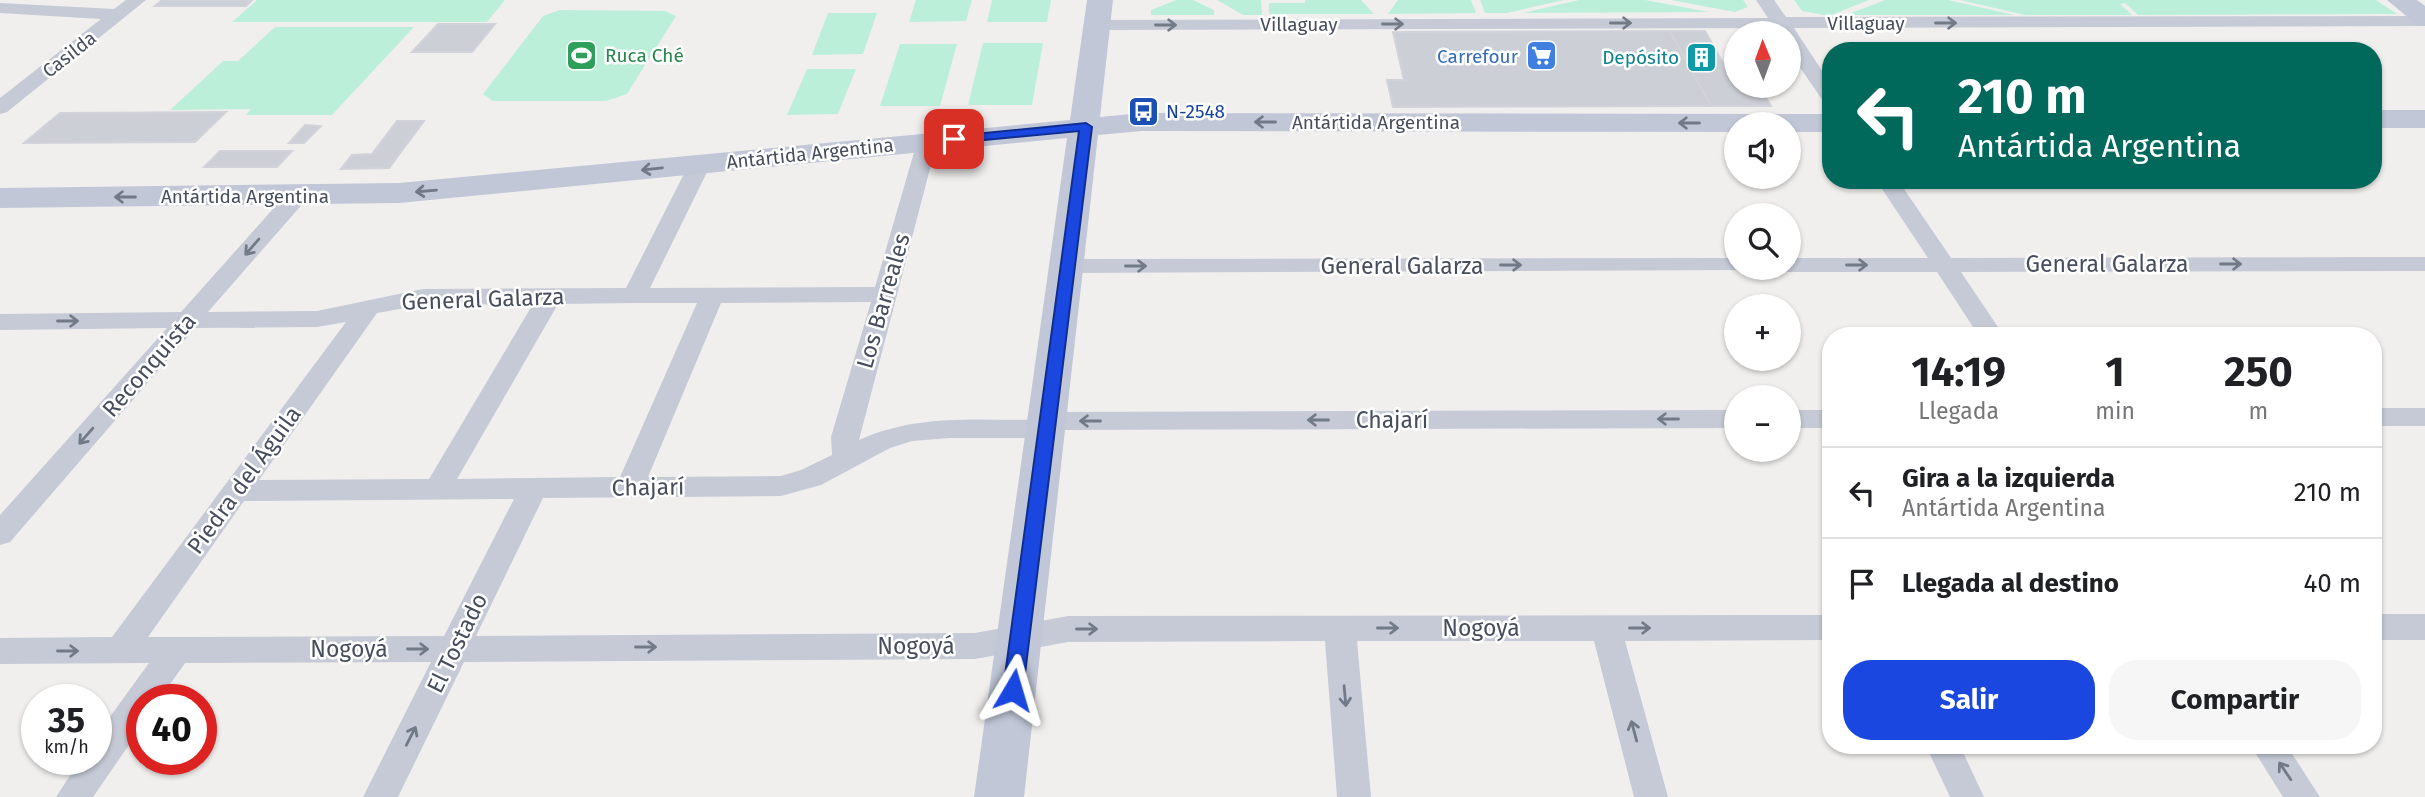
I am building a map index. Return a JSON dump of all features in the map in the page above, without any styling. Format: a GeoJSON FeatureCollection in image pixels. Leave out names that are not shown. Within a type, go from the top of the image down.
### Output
{"type":"FeatureCollection","features":[{"type":"Feature","properties":{"kind":"main road"},"geometry":{"type":"LineString","coordinates":[[2400,0],[2425,19]]}},
{"type":"Feature","properties":{"kind":"main road"},"geometry":{"type":"LineString","coordinates":[[999,797],[1099,12]]}},
{"type":"Feature","properties":{"kind":"main road"},"geometry":{"type":"LineString","coordinates":[[2382,119],[2425,118]]}},
{"type":"Feature","properties":{"kind":"main road","name":"Antártida Argentina"},"geometry":{"type":"LineString","coordinates":[[0,198],[399,193],[1086,127],[1164,122],[1822,123]]}},
{"type":"Feature","properties":{"kind":"street","name":"Casilda"},"geometry":{"type":"LineString","coordinates":[[0,108],[137,0]]}},
{"type":"Feature","properties":{"kind":"street"},"geometry":{"type":"LineString","coordinates":[[1765,0],[1780,21]]}},
{"type":"Feature","properties":{"kind":"street"},"geometry":{"type":"LineString","coordinates":[[0,8],[119,15]]}},
{"type":"Feature","properties":{"kind":"street","name":"Villaguay"},"geometry":{"type":"LineString","coordinates":[[1099,12],[1724,28]]}},
{"type":"Feature","properties":{"kind":"street","name":"Villaguay"},"geometry":{"type":"LineString","coordinates":[[1801,30],[2425,19]]}},
{"type":"Feature","properties":{"kind":"street"},"geometry":{"type":"LineString","coordinates":[[1801,53],[1822,85]]}},
{"type":"Feature","properties":{"kind":"street","name":"Los Barreales"},"geometry":{"type":"LineString","coordinates":[[846,460],[845,438],[927,142]]}},
{"type":"Feature","properties":{"kind":"street"},"geometry":{"type":"LineString","coordinates":[[634,296],[700,164]]}},
{"type":"Feature","properties":{"kind":"street"},"geometry":{"type":"LineString","coordinates":[[1893,189],[1986,327]]}},
{"type":"Feature","properties":{"kind":"street","name":"Reconquista"},"geometry":{"type":"LineString","coordinates":[[0,534],[297,196]]}},
{"type":"Feature","properties":{"kind":"street","name":"General Galarza"},"geometry":{"type":"LineString","coordinates":[[1801,265],[2425,264]]}},
{"type":"Feature","properties":{"kind":"street","name":"General Galarza"},"geometry":{"type":"LineString","coordinates":[[1068,266],[1724,265]]}},
{"type":"Feature","properties":{"kind":"street","name":"General Galarza"},"geometry":{"type":"LineString","coordinates":[[0,322],[308,320],[367,310],[412,298],[885,294]]}},
{"type":"Feature","properties":{"kind":"street"},"geometry":{"type":"LineString","coordinates":[[629,488],[712,295]]}},
{"type":"Feature","properties":{"kind":"street"},"geometry":{"type":"LineString","coordinates":[[437,489],[550,296]]}},
{"type":"Feature","properties":{"kind":"street","name":"Piedra del Águila"},"geometry":{"type":"LineString","coordinates":[[121,650],[367,310]]}},
{"type":"Feature","properties":{"kind":"street"},"geometry":{"type":"LineString","coordinates":[[2382,417],[2425,417]]}},
{"type":"Feature","properties":{"kind":"street","name":"Chajarí"},"geometry":{"type":"LineString","coordinates":[[236,491],[794,484],[885,439],[911,432],[1047,425],[1724,419]]}},
{"type":"Feature","properties":{"kind":"street"},"geometry":{"type":"LineString","coordinates":[[1801,419],[1822,419]]}},
{"type":"Feature","properties":{"kind":"street","name":"El Tostado"},"geometry":{"type":"LineString","coordinates":[[380,797],[534,488]]}},
{"type":"Feature","properties":{"kind":"street"},"geometry":{"type":"LineString","coordinates":[[2382,627],[2425,627]]}},
{"type":"Feature","properties":{"kind":"street"},"geometry":{"type":"LineString","coordinates":[[1339,628],[1354,797]]}},
{"type":"Feature","properties":{"kind":"street"},"geometry":{"type":"LineString","coordinates":[[1606,628],[1651,797]]}},
{"type":"Feature","properties":{"kind":"street","name":"Nogoyá"},"geometry":{"type":"LineString","coordinates":[[0,651],[975,646],[1068,629],[1822,628]]}},
{"type":"Feature","properties":{"kind":"street"},"geometry":{"type":"LineString","coordinates":[[73,797],[176,650]]}},
{"type":"Feature","properties":{"kind":"street"},"geometry":{"type":"LineString","coordinates":[[1946,754],[1967,797]]}},
{"type":"Feature","properties":{"kind":"street"},"geometry":{"type":"LineString","coordinates":[[2273,754],[2303,797]]}},
{"type":"Feature","properties":{"kind":"green space"},"geometry":{"type":"Polygon","coordinates":[[[257,0],[505,0],[487,22],[232,22],[257,0]]]}},
{"type":"Feature","properties":{"kind":"green space"},"geometry":{"type":"Polygon","coordinates":[[[916,0],[972,0],[966,21],[909,22],[916,0]]]}},
{"type":"Feature","properties":{"kind":"green space"},"geometry":{"type":"Polygon","coordinates":[[[992,0],[1051,0],[1047,22],[987,22],[992,0]]]}},
{"type":"Feature","properties":{"kind":"green space"},"geometry":{"type":"Polygon","coordinates":[[[1176,0],[1193,0],[1214,10],[1214,15],[1151,15],[1151,10],[1176,0]]]}},
{"type":"Feature","properties":{"kind":"green space"},"geometry":{"type":"Polygon","coordinates":[[[1217,0],[1261,0],[1262,15],[1243,15],[1217,0]]]}},
{"type":"Feature","properties":{"kind":"green space"},"geometry":{"type":"Polygon","coordinates":[[[1305,0],[1361,0],[1374,14],[1269,14],[1269,3],[1305,3],[1305,0]]]}},
{"type":"Feature","properties":{"kind":"green space"},"geometry":{"type":"Polygon","coordinates":[[[1398,0],[1471,0],[1476,13],[1388,14],[1398,0]]]}},
{"type":"Feature","properties":{"kind":"green space"},"geometry":{"type":"Polygon","coordinates":[[[1480,0],[1564,0],[1507,13],[1485,13],[1480,0]]]}},
{"type":"Feature","properties":{"kind":"green space"},"geometry":{"type":"Polygon","coordinates":[[[1579,0],[1645,0],[1709,12],[1523,13],[1579,0]]]}},
{"type":"Feature","properties":{"kind":"green space"},"geometry":{"type":"Polygon","coordinates":[[[1671,0],[1743,0],[1748,7],[1735,12],[1671,0]]]}},
{"type":"Feature","properties":{"kind":"green space"},"geometry":{"type":"Polygon","coordinates":[[[1794,0],[1869,0],[1829,16],[1802,11],[1794,0]]]}},
{"type":"Feature","properties":{"kind":"green space"},"geometry":{"type":"Polygon","coordinates":[[[1885,0],[1948,0],[2014,15],[1846,15],[1885,0]]]}},
{"type":"Feature","properties":{"kind":"green space"},"geometry":{"type":"Polygon","coordinates":[[[1960,0],[2376,0],[2397,14],[2138,15],[2125,3],[2120,4],[2132,15],[2025,15],[1960,0]]]}},
{"type":"Feature","properties":{"kind":"green space","name":"Ruca Ché"},"geometry":{"type":"Polygon","coordinates":[[[560,10],[665,11],[676,16],[627,94],[606,101],[493,101],[483,94],[543,16],[560,10]]]}},
{"type":"Feature","properties":{"kind":"green space"},"geometry":{"type":"Polygon","coordinates":[[[828,13],[877,13],[863,54],[812,55],[828,13]]]}},
{"type":"Feature","properties":{"kind":"green space"},"geometry":{"type":"Polygon","coordinates":[[[275,27],[414,27],[332,115],[246,115],[251,109],[170,110],[223,61],[238,61],[275,27]]]}},
{"type":"Feature","properties":{"kind":"green space"},"geometry":{"type":"Polygon","coordinates":[[[983,43],[1043,43],[1032,105],[968,105],[983,43]]]}},
{"type":"Feature","properties":{"kind":"green space"},"geometry":{"type":"Polygon","coordinates":[[[900,44],[957,44],[940,106],[880,106],[900,44]]]}},
{"type":"Feature","properties":{"kind":"green space"},"geometry":{"type":"Polygon","coordinates":[[[807,69],[856,69],[838,114],[787,115],[807,69]]]}},
{"type":"Feature","properties":{"kind":"building"},"geometry":{"type":"Polygon","coordinates":[[[162,0],[252,0],[246,6],[155,6],[162,0]]]}},
{"type":"Feature","properties":{"kind":"building"},"geometry":{"type":"Polygon","coordinates":[[[438,24],[495,24],[472,52],[412,52],[438,24]]]}},
{"type":"Feature","properties":{"kind":"building","name":"Carrefour"},"geometry":{"type":"Polygon","coordinates":[[[1670,31],[1711,106],[1393,107],[1387,80],[1404,80],[1393,32],[1670,31]]]}},
{"type":"Feature","properties":{"kind":"building","name":"Depósito"},"geometry":{"type":"Polygon","coordinates":[[[1670,31],[1705,31],[1724,65],[1724,98],[1766,98],[1771,106],[1711,106],[1670,31]]]}},
{"type":"Feature","properties":{"kind":"building"},"geometry":{"type":"Polygon","coordinates":[[[226,112],[195,142],[24,143],[60,113],[226,112]]]}},
{"type":"Feature","properties":{"kind":"building"},"geometry":{"type":"Polygon","coordinates":[[[397,121],[424,121],[389,168],[341,169],[352,155],[372,154],[397,121]]]}},
{"type":"Feature","properties":{"kind":"building"},"geometry":{"type":"Polygon","coordinates":[[[305,125],[321,126],[304,143],[289,143],[305,125]]]}},
{"type":"Feature","properties":{"kind":"building"},"geometry":{"type":"Polygon","coordinates":[[[220,151],[292,151],[277,167],[204,167],[220,151]]]}},
{"type":"Feature","properties":{"kind":"place","name":"Ruca Ché"},"geometry":{"type":"Point","coordinates":[582,55]}},
{"type":"Feature","properties":{"kind":"place","name":"Carrefour"},"geometry":{"type":"Point","coordinates":[1541,56]}},
{"type":"Feature","properties":{"kind":"place","name":"Depósito"},"geometry":{"type":"Point","coordinates":[1702,57]}},
{"type":"Feature","properties":{"kind":"place","name":"N-2548"},"geometry":{"type":"Point","coordinates":[1143,111]}},
{"type":"Feature","properties":{"kind":"route"},"geometry":{"type":"LineString","coordinates":[[954,139],[1086,127],[1013,690]]}}]}
